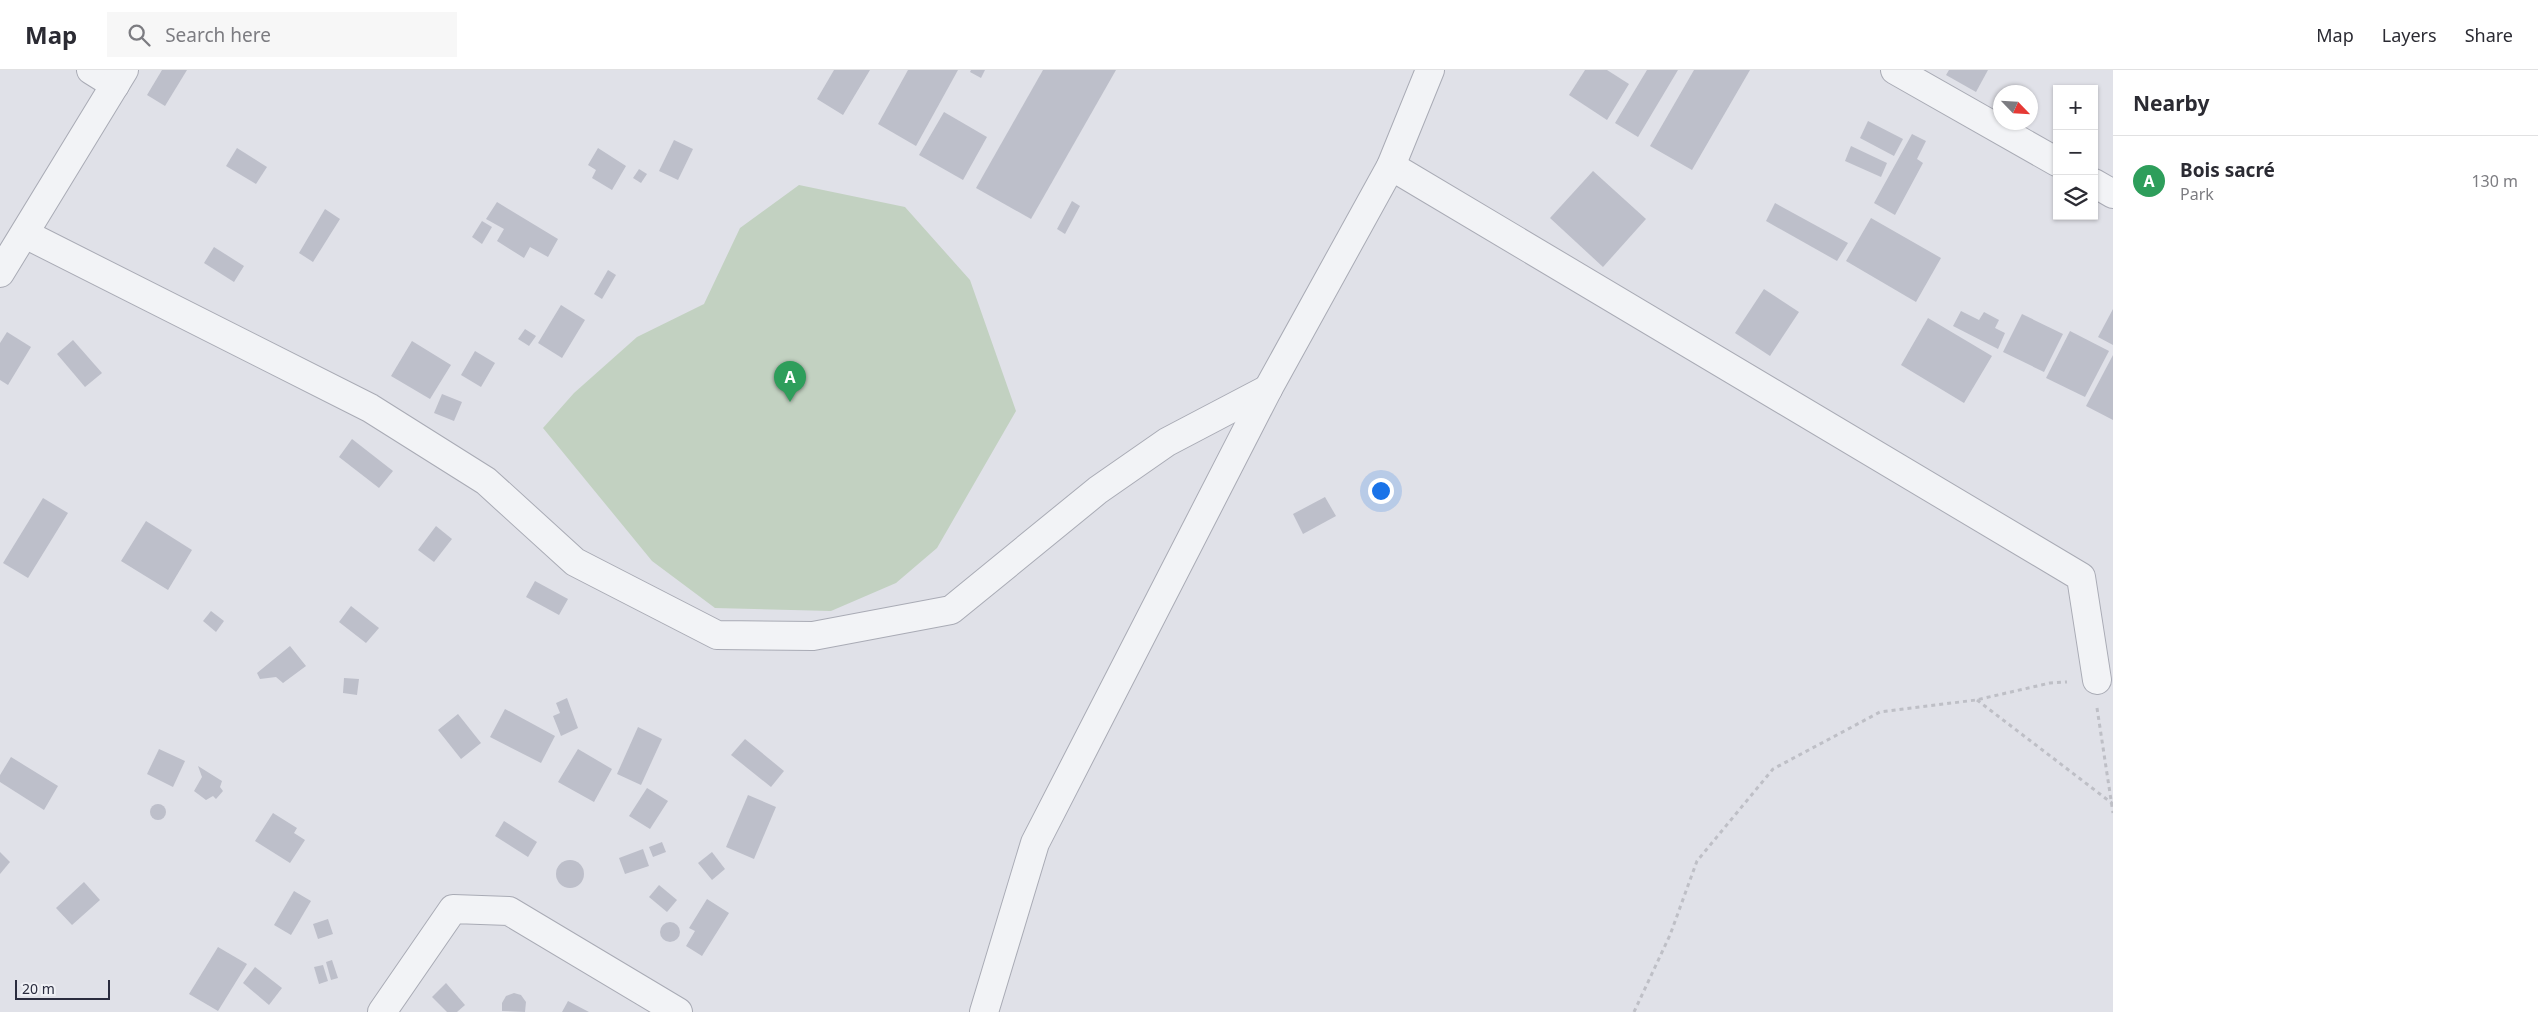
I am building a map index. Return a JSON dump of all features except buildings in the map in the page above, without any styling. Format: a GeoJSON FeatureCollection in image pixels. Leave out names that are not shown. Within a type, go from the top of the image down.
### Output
{"type":"FeatureCollection","features":[{"type":"Feature","properties":{"kind":"street"},"geometry":{"type":"LineString","coordinates":[[0,273],[119,78],[91,70]]}},
{"type":"Feature","properties":{"kind":"street"},"geometry":{"type":"LineString","coordinates":[[984,1012],[1035,843],[1268,389],[1391,166],[1430,70]]}},
{"type":"Feature","properties":{"kind":"street"},"geometry":{"type":"LineString","coordinates":[[1895,70],[2053,160]]}},
{"type":"Feature","properties":{"kind":"street"},"geometry":{"type":"LineString","coordinates":[[1391,166],[2081,577],[2097,680]]}},
{"type":"Feature","properties":{"kind":"street"},"geometry":{"type":"LineString","coordinates":[[2098,185],[2113,194]]}},
{"type":"Feature","properties":{"kind":"street"},"geometry":{"type":"LineString","coordinates":[[25,234],[370,408],[486,481],[575,562],[717,635],[813,636],[951,610],[1098,490],[1167,442],[1268,389]]}},
{"type":"Feature","properties":{"kind":"street"},"geometry":{"type":"LineString","coordinates":[[382,1012],[453,909],[509,911],[678,1012]]}},
{"type":"Feature","properties":{"kind":"path"},"geometry":{"type":"LineString","coordinates":[[1634,1012],[1670,935],[1697,861],[1773,769],[1880,712],[1976,700],[2050,683],[2097,680],[2097,716],[2113,813]]}},
{"type":"Feature","properties":{"kind":"path"},"geometry":{"type":"LineString","coordinates":[[1976,700],[2112,803]]}},
{"type":"Feature","properties":{"kind":"green space"},"geometry":{"type":"Polygon","coordinates":[[[799,185],[905,207],[970,280],[1016,411],[937,548],[896,583],[831,611],[715,608],[652,561],[543,428],[574,393],[637,337],[704,304],[740,228],[799,185]]]}},
{"type":"Feature","properties":{"kind":"place","name":"Bois sacré"},"geometry":{"type":"Point","coordinates":[790,402]}}]}
